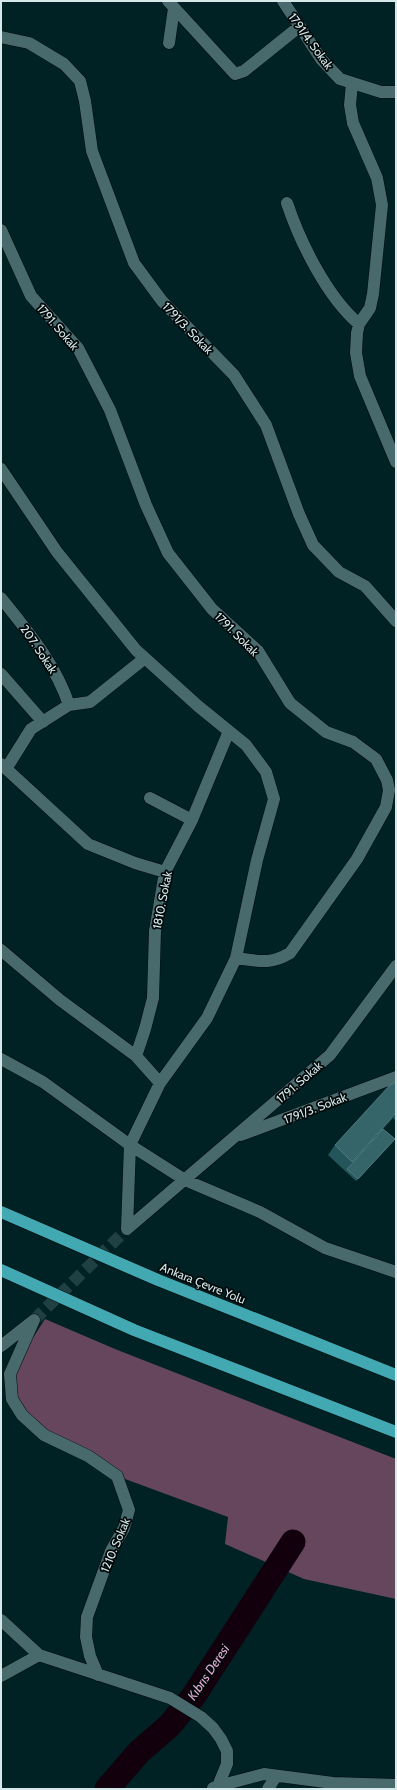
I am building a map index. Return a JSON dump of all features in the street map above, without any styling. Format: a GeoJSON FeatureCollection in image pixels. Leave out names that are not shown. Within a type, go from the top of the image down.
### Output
{"type":"FeatureCollection","features":[{"type":"Feature","properties":{"kind":"highway","name":"Ankara Çevre Yolu"},"geometry":{"type":"LineString","coordinates":[[1,1212],[158,1280],[396,1375]]}},
{"type":"Feature","properties":{"kind":"highway"},"geometry":{"type":"LineString","coordinates":[[1,1270],[134,1330],[396,1432]]}},
{"type":"Feature","properties":{"kind":"street","name":"1791/4. Sokak"},"geometry":{"type":"LineString","coordinates":[[283,1],[321,59],[346,81]]}},
{"type":"Feature","properties":{"kind":"street"},"geometry":{"type":"LineString","coordinates":[[171,4],[235,74],[244,72],[300,26]]}},
{"type":"Feature","properties":{"kind":"street"},"geometry":{"type":"LineString","coordinates":[[169,43],[171,4]]}},
{"type":"Feature","properties":{"kind":"street","name":"1791/3. Sokak"},"geometry":{"type":"LineString","coordinates":[[1,37],[30,43],[64,64],[80,81],[85,101],[92,151],[134,263],[162,301],[234,375],[266,425],[299,514],[313,545],[339,572],[365,586],[396,621]]}},
{"type":"Feature","properties":{"kind":"street"},"geometry":{"type":"LineString","coordinates":[[396,92],[381,92],[346,81],[353,123],[377,178],[382,205],[373,294],[370,308],[359,324],[356,343],[357,364],[360,376],[396,462]]}},
{"type":"Feature","properties":{"kind":"street"},"geometry":{"type":"LineString","coordinates":[[287,203],[296,230],[310,257],[341,306],[359,324]]}},
{"type":"Feature","properties":{"kind":"street","name":"1791. Sokak"},"geometry":{"type":"LineString","coordinates":[[1,230],[31,296],[78,348],[93,377],[110,410],[146,505],[168,553],[212,609],[258,651],[290,703],[326,732],[353,742],[376,759],[387,780],[389,790],[386,807],[360,852],[324,908],[290,953],[278,960],[268,962],[236,958]]}},
{"type":"Feature","properties":{"kind":"street"},"geometry":{"type":"LineString","coordinates":[[1,469],[57,552],[136,650],[198,706],[246,745],[266,772],[274,799],[256,860],[236,958],[207,1018],[160,1083],[130,1145]]}},
{"type":"Feature","properties":{"kind":"street","name":"207. Sokak"},"geometry":{"type":"LineString","coordinates":[[1,598],[40,647],[62,684],[68,705]]}},
{"type":"Feature","properties":{"kind":"street"},"geometry":{"type":"LineString","coordinates":[[145,658],[90,702],[68,705],[31,729],[4,767],[88,844],[165,872]]}},
{"type":"Feature","properties":{"kind":"street"},"geometry":{"type":"LineString","coordinates":[[1,674],[43,722]]}},
{"type":"Feature","properties":{"kind":"street","name":"1810. Sokak"},"geometry":{"type":"LineString","coordinates":[[136,1056],[153,998],[155,931],[165,872],[192,820],[229,731]]}},
{"type":"Feature","properties":{"kind":"street"},"geometry":{"type":"LineString","coordinates":[[150,798],[192,820]]}},
{"type":"Feature","properties":{"kind":"street"},"geometry":{"type":"LineString","coordinates":[[1,950],[60,1000],[136,1056],[160,1083]]}},
{"type":"Feature","properties":{"kind":"street","name":"1791. Sokak"},"geometry":{"type":"LineString","coordinates":[[130,1145],[127,1229],[330,1055],[396,966]]}},
{"type":"Feature","properties":{"kind":"street"},"geometry":{"type":"LineString","coordinates":[[1,1059],[43,1082],[130,1145],[185,1180],[260,1212],[325,1248],[396,1272]]}},
{"type":"Feature","properties":{"kind":"street","name":"1791/3. Sokak"},"geometry":{"type":"LineString","coordinates":[[234,1138],[396,1077]]}},
{"type":"Feature","properties":{"kind":"street","name":"1210. Sokak"},"geometry":{"type":"LineString","coordinates":[[1,1346],[34,1320],[10,1374],[12,1399],[22,1415],[44,1435],[88,1456],[117,1476],[129,1510],[124,1528],[111,1551],[87,1617],[86,1637],[90,1656],[98,1675]]}},
{"type":"Feature","properties":{"kind":"street"},"geometry":{"type":"LineString","coordinates":[[1,1620],[40,1655],[170,1698],[201,1717],[213,1728],[227,1751],[227,1764],[215,1787]]}},
{"type":"Feature","properties":{"kind":"street"},"geometry":{"type":"LineString","coordinates":[[1,1676],[40,1655]]}},
{"type":"Feature","properties":{"kind":"street"},"geometry":{"type":"LineString","coordinates":[[215,1787],[264,1774],[371,1787],[396,1786]]}},
{"type":"Feature","properties":{"kind":"street"},"geometry":{"type":"LineString","coordinates":[[268,1789],[276,1776]]}},
{"type":"Feature","properties":{"kind":"shaded area"},"geometry":{"type":"Polygon","coordinates":[[[45,1319],[115,1349],[396,1459],[396,1599],[304,1579],[225,1544],[228,1517],[117,1476],[22,1415],[10,1374],[45,1319]]]}},
{"type":"Feature","properties":{"kind":"building"},"geometry":{"type":"Polygon","coordinates":[[[396,1082],[396,1113],[352,1162],[335,1145],[390,1085],[396,1082]]]}},
{"type":"Feature","properties":{"kind":"building"},"geometry":{"type":"Polygon","coordinates":[[[383,1129],[395,1139],[358,1179],[347,1169],[383,1129]]]}},
{"type":"Feature","properties":{"kind":"waterway","name":"Kıbrıs Deresi"},"geometry":{"type":"LineString","coordinates":[[107,1789],[139,1752],[169,1726],[193,1697],[293,1542]]}},
{"type":"Feature","properties":{"kind":"tunnel"},"geometry":{"type":"LineString","coordinates":[[34,1320],[127,1229]]}}]}
